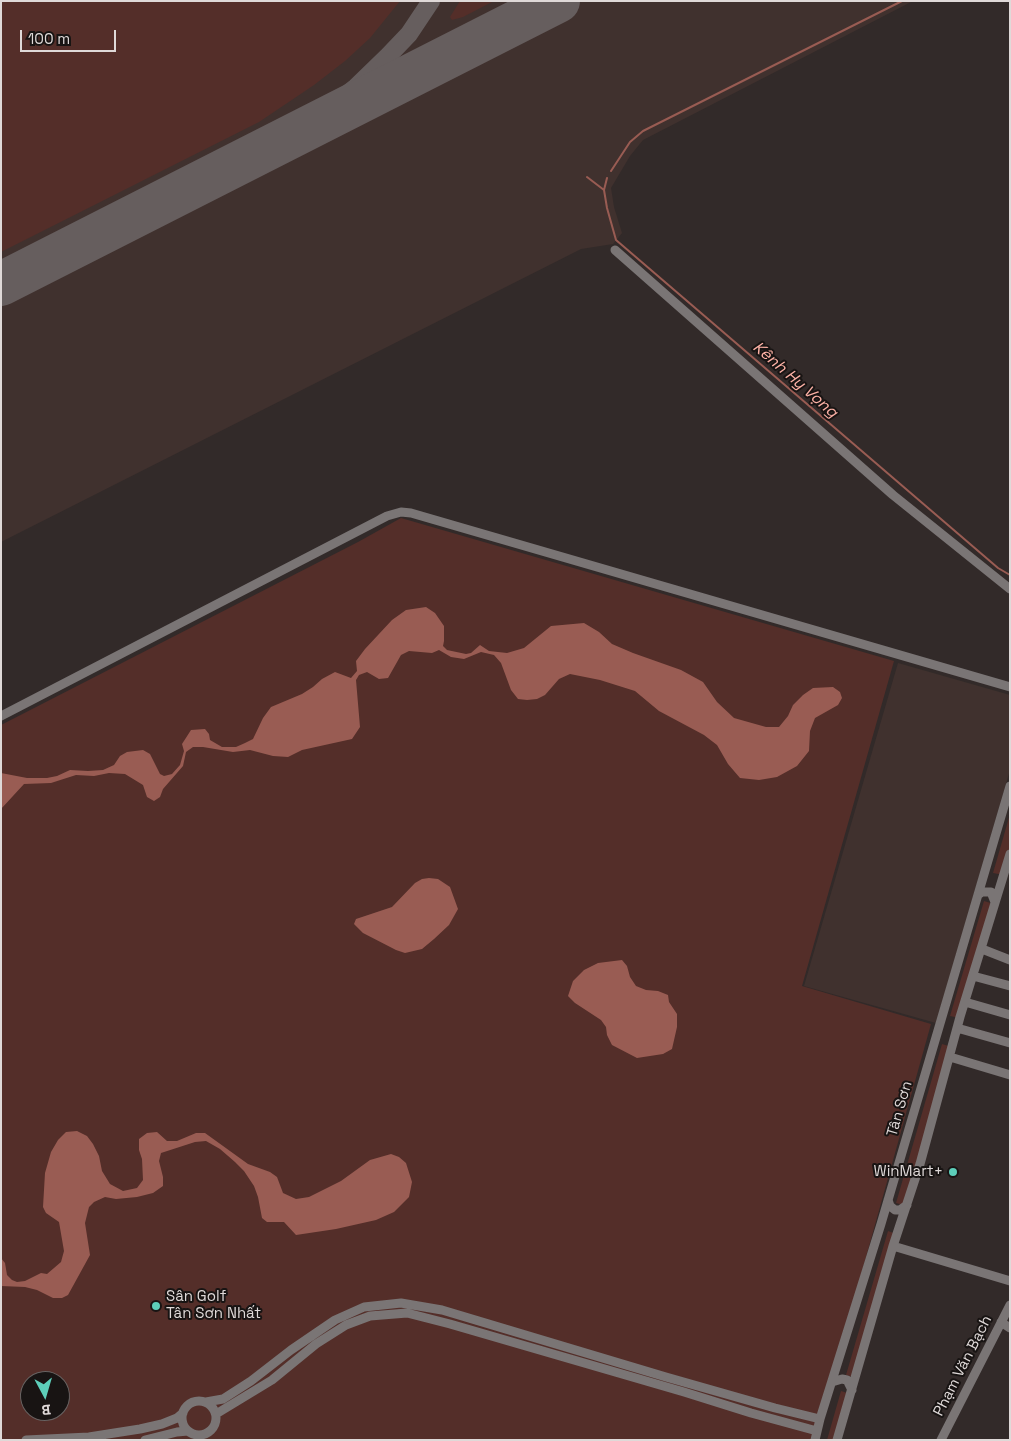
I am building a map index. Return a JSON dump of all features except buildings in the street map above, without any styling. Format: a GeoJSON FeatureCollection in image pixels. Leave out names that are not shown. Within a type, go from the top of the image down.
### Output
{"type":"FeatureCollection","features":[{"type":"Feature","properties":{"kind":"street"},"geometry":{"type":"LineString","coordinates":[[615,250],[893,495],[1010,589]]}},
{"type":"Feature","properties":{"kind":"street"},"geometry":{"type":"LineString","coordinates":[[1,716],[387,516],[401,512],[411,513],[1010,687]]}},
{"type":"Feature","properties":{"kind":"street","name":"Tân Sơn"},"geometry":{"type":"LineString","coordinates":[[816,1435],[881,1224],[1010,786]]}},
{"type":"Feature","properties":{"kind":"street"},"geometry":{"type":"LineString","coordinates":[[837,1440],[893,1246],[907,1205],[960,1017],[1010,854]]}},
{"type":"Feature","properties":{"kind":"street"},"geometry":{"type":"LineString","coordinates":[[987,866],[987,874],[992,880],[1003,876]]}},
{"type":"Feature","properties":{"kind":"street"},"geometry":{"type":"LineString","coordinates":[[978,895],[982,892],[991,892],[995,902]]}},
{"type":"Feature","properties":{"kind":"street"},"geometry":{"type":"LineString","coordinates":[[982,949],[1009,958]]}},
{"type":"Feature","properties":{"kind":"street"},"geometry":{"type":"LineString","coordinates":[[973,976],[1010,986]]}},
{"type":"Feature","properties":{"kind":"street"},"geometry":{"type":"LineString","coordinates":[[966,1002],[1010,1015]]}},
{"type":"Feature","properties":{"kind":"street"},"geometry":{"type":"LineString","coordinates":[[943,1012],[946,1019],[950,1021],[955,1021],[960,1017]]}},
{"type":"Feature","properties":{"kind":"street"},"geometry":{"type":"LineString","coordinates":[[957,1028],[1010,1043]]}},
{"type":"Feature","properties":{"kind":"street"},"geometry":{"type":"LineString","coordinates":[[936,1036],[940,1032],[946,1032],[953,1041]]}},
{"type":"Feature","properties":{"kind":"street"},"geometry":{"type":"LineString","coordinates":[[950,1057],[1010,1075]]}},
{"type":"Feature","properties":{"kind":"street"},"geometry":{"type":"LineString","coordinates":[[888,1200],[890,1206],[895,1210],[904,1209],[907,1205]]}},
{"type":"Feature","properties":{"kind":"street"},"geometry":{"type":"LineString","coordinates":[[881,1224],[888,1220],[894,1221],[899,1228]]}},
{"type":"Feature","properties":{"kind":"street"},"geometry":{"type":"LineString","coordinates":[[893,1246],[1010,1281]]}},
{"type":"Feature","properties":{"kind":"street"},"geometry":{"type":"LineString","coordinates":[[389,1304],[390,1315]]}},
{"type":"Feature","properties":{"kind":"street"},"geometry":{"type":"LineString","coordinates":[[26,1440],[84,1438],[162,1424],[177,1418],[192,1402],[222,1399],[259,1375],[320,1329],[346,1314],[364,1308],[389,1304],[414,1305],[454,1314],[553,1344],[602,1363],[665,1382],[816,1435]]}},
{"type":"Feature","properties":{"kind":"street","name":"Phạm Văn Bạch"},"geometry":{"type":"LineString","coordinates":[[941,1440],[1010,1305]]}},
{"type":"Feature","properties":{"kind":"street"},"geometry":{"type":"LineString","coordinates":[[216,1414],[272,1380],[316,1344],[346,1325],[370,1316],[408,1313],[549,1354],[602,1363]]}},
{"type":"Feature","properties":{"kind":"street"},"geometry":{"type":"LineString","coordinates":[[450,1324],[454,1314]]}},
{"type":"Feature","properties":{"kind":"street"},"geometry":{"type":"LineString","coordinates":[[1001,1322],[1010,1328]]}},
{"type":"Feature","properties":{"kind":"street"},"geometry":{"type":"LineString","coordinates":[[549,1354],[553,1344]]}},
{"type":"Feature","properties":{"kind":"street"},"geometry":{"type":"LineString","coordinates":[[288,1352],[296,1360]]}},
{"type":"Feature","properties":{"kind":"street"},"geometry":{"type":"LineString","coordinates":[[832,1382],[842,1379],[847,1380],[852,1390]]}},
{"type":"Feature","properties":{"kind":"street"},"geometry":{"type":"LineString","coordinates":[[665,1382],[820,1419]]}},
{"type":"Feature","properties":{"kind":"street"},"geometry":{"type":"LineString","coordinates":[[145,1440],[177,1432],[188,1431],[197,1435],[210,1431],[214,1426],[216,1414],[206,1402]]}},
{"type":"Feature","properties":{"kind":"street"},"geometry":{"type":"LineString","coordinates":[[772,1419],[775,1408]]}},
{"type":"Feature","properties":{"kind":"street"},"geometry":{"type":"LineString","coordinates":[[182,1414],[183,1423],[188,1431]]}},
{"type":"Feature","properties":{"kind":"shaded area"},"geometry":{"type":"Polygon","coordinates":[[[1,1],[913,1],[643,140],[630,156],[611,188],[614,207],[622,233],[613,244],[581,249],[1,542],[1,1]]]}},
{"type":"Feature","properties":{"kind":"shaded area"},"geometry":{"type":"Polygon","coordinates":[[[1,1],[400,1],[370,38],[345,61],[314,85],[259,122],[1,252],[1,1]]]}},
{"type":"Feature","properties":{"kind":"shaded area"},"geometry":{"type":"Polygon","coordinates":[[[460,1],[494,1],[463,17],[452,20],[450,17],[460,1]]]}},
{"type":"Feature","properties":{"kind":"shaded area","name":"Sân Golf Tân Sơn Nhất"},"geometry":{"type":"Polygon","coordinates":[[[401,518],[894,661],[802,986],[931,1024],[815,1440],[1,1440],[1,725],[358,542],[401,518]]]}},
{"type":"Feature","properties":{"kind":"shaded area"},"geometry":{"type":"Polygon","coordinates":[[[426,607],[435,613],[444,626],[443,646],[447,650],[466,654],[471,653],[480,645],[489,651],[507,653],[524,648],[551,626],[584,623],[599,632],[612,644],[681,670],[703,682],[717,702],[734,718],[766,727],[779,727],[788,716],[793,705],[813,688],[833,687],[840,692],[842,698],[838,705],[815,718],[810,731],[809,751],[797,766],[777,777],[759,780],[740,778],[728,764],[717,745],[704,735],[659,711],[635,691],[600,680],[570,674],[559,679],[545,695],[537,699],[518,699],[511,690],[501,663],[494,655],[481,652],[464,659],[451,657],[439,650],[432,653],[409,651],[401,655],[388,678],[379,679],[367,672],[359,675],[356,680],[360,727],[352,739],[302,750],[288,757],[273,756],[250,750],[233,752],[193,747],[186,752],[183,766],[163,789],[160,797],[154,801],[147,797],[143,785],[125,774],[109,773],[94,776],[76,775],[51,783],[24,784],[1,809],[1,773],[27,778],[47,778],[70,770],[103,770],[114,765],[120,756],[127,752],[143,750],[150,754],[160,774],[164,776],[172,774],[180,765],[184,751],[182,744],[191,730],[205,729],[209,734],[210,740],[222,747],[236,747],[245,743],[253,739],[263,718],[271,707],[302,694],[335,672],[351,678],[357,671],[356,661],[392,620],[406,610],[426,607]]]}},
{"type":"Feature","properties":{"kind":"shaded area"},"geometry":{"type":"Polygon","coordinates":[[[898,663],[1010,695],[1010,770],[936,1023],[804,986],[898,663]]]}},
{"type":"Feature","properties":{"kind":"shaded area"},"geometry":{"type":"Polygon","coordinates":[[[1010,814],[1010,854],[1004,875],[993,873],[1010,814]]]}},
{"type":"Feature","properties":{"kind":"shaded area"},"geometry":{"type":"Polygon","coordinates":[[[429,878],[438,879],[450,887],[458,909],[449,925],[422,949],[405,953],[396,950],[363,933],[354,924],[356,919],[392,907],[415,883],[429,878]]]}},
{"type":"Feature","properties":{"kind":"shaded area"},"geometry":{"type":"Polygon","coordinates":[[[984,901],[994,904],[960,1018],[950,1016],[984,901]]]}},
{"type":"Feature","properties":{"kind":"shaded area"},"geometry":{"type":"Polygon","coordinates":[[[622,960],[627,966],[630,977],[636,986],[668,995],[669,1002],[677,1014],[677,1027],[672,1049],[663,1054],[637,1058],[612,1045],[607,1035],[606,1027],[601,1020],[575,1003],[568,996],[573,981],[584,970],[598,963],[622,960]]]}},
{"type":"Feature","properties":{"kind":"shaded area"},"geometry":{"type":"Polygon","coordinates":[[[942,1044],[952,1047],[907,1206],[896,1203],[942,1044]]]}},
{"type":"Feature","properties":{"kind":"shaded area"},"geometry":{"type":"Polygon","coordinates":[[[77,1131],[87,1136],[93,1144],[99,1156],[102,1171],[110,1184],[123,1191],[137,1188],[143,1180],[139,1139],[147,1133],[157,1132],[167,1141],[177,1141],[196,1133],[205,1133],[248,1164],[270,1172],[277,1177],[283,1193],[296,1199],[309,1197],[341,1181],[370,1160],[391,1154],[399,1157],[406,1163],[412,1182],[409,1197],[394,1212],[376,1220],[296,1235],[284,1222],[267,1222],[262,1218],[254,1186],[235,1162],[220,1149],[206,1141],[195,1142],[161,1153],[159,1161],[163,1186],[153,1193],[116,1199],[105,1197],[94,1202],[89,1207],[85,1223],[90,1255],[68,1295],[62,1298],[53,1298],[37,1290],[25,1287],[1,1286],[1,1258],[5,1263],[7,1275],[17,1282],[25,1281],[41,1273],[47,1274],[61,1262],[64,1251],[59,1222],[46,1213],[43,1207],[45,1173],[51,1152],[58,1140],[66,1132],[77,1131]]]}},
{"type":"Feature","properties":{"kind":"shaded area"},"geometry":{"type":"Polygon","coordinates":[[[888,1231],[899,1235],[857,1378],[846,1375],[888,1231]]]}},
{"type":"Feature","properties":{"kind":"shaded area"},"geometry":{"type":"Polygon","coordinates":[[[841,1391],[851,1394],[837,1440],[827,1440],[841,1391]]]}},
{"type":"Feature","properties":{"kind":"waterway","name":"Kênh Hy Vọng"},"geometry":{"type":"LineString","coordinates":[[611,171],[630,142],[643,131],[902,1]]}},
{"type":"Feature","properties":{"kind":"waterway"},"geometry":{"type":"LineString","coordinates":[[587,177],[604,190]]}},
{"type":"Feature","properties":{"kind":"waterway","name":"Kênh Hy Vọng"},"geometry":{"type":"LineString","coordinates":[[607,178],[604,190],[616,240],[998,568],[1010,575]]}},
{"type":"Feature","properties":{"kind":"taxiway"},"geometry":{"type":"LineString","coordinates":[[294,136],[356,87],[388,56],[409,34],[431,1]]}},
{"type":"Feature","properties":{"kind":"taxiway"},"geometry":{"type":"LineString","coordinates":[[535,13],[555,1]]}},
{"type":"Feature","properties":{"kind":"runway"},"geometry":{"type":"LineString","coordinates":[[1,284],[558,1]]}},
{"type":"Feature","properties":{"kind":"place","name":"WinMart+"},"geometry":{"type":"Point","coordinates":[953,1172]}},
{"type":"Feature","properties":{"kind":"place","name":"Sân Golf Tân Sơn Nhất"},"geometry":{"type":"Point","coordinates":[156,1306]}}]}
